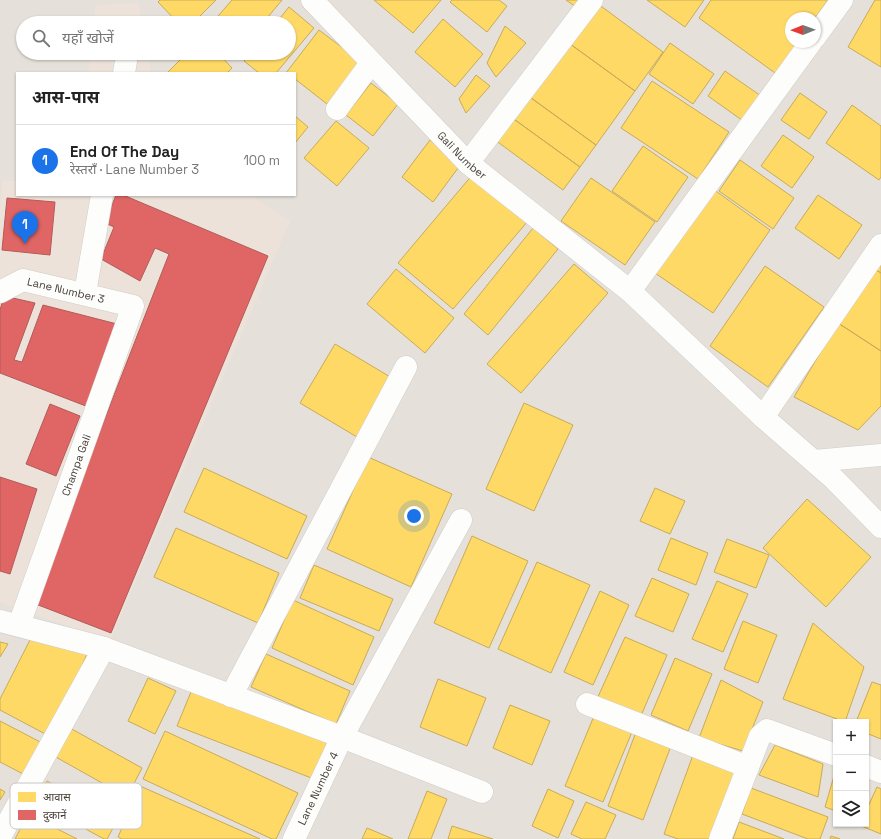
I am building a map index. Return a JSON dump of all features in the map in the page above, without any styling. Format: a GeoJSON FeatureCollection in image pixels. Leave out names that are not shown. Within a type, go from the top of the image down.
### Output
{"type":"FeatureCollection","features":[{"type":"Feature","properties":{"kind":"street","name":"Gali Number"},"geometry":{"type":"LineString","coordinates":[[312,0],[468,163],[630,291],[763,417],[834,479],[881,527]]}},
{"type":"Feature","properties":{"kind":"street"},"geometry":{"type":"LineString","coordinates":[[468,163],[592,0]]}},
{"type":"Feature","properties":{"kind":"street"},"geometry":{"type":"LineString","coordinates":[[821,29],[842,0]]}},
{"type":"Feature","properties":{"kind":"street"},"geometry":{"type":"LineString","coordinates":[[630,291],[807,48]]}},
{"type":"Feature","properties":{"kind":"street"},"geometry":{"type":"LineString","coordinates":[[337,109],[371,63]]}},
{"type":"Feature","properties":{"kind":"street"},"geometry":{"type":"LineString","coordinates":[[85,293],[102,196]]}},
{"type":"Feature","properties":{"kind":"street"},"geometry":{"type":"LineString","coordinates":[[763,417],[881,245]]}},
{"type":"Feature","properties":{"kind":"street","name":"Lane Number 3"},"geometry":{"type":"LineString","coordinates":[[0,292],[24,280],[85,293],[133,306]]}},
{"type":"Feature","properties":{"kind":"street","name":"Champa Gali"},"geometry":{"type":"LineString","coordinates":[[10,623],[133,306]]}},
{"type":"Feature","properties":{"kind":"street"},"geometry":{"type":"LineString","coordinates":[[231,696],[406,367]]}},
{"type":"Feature","properties":{"kind":"street"},"geometry":{"type":"LineString","coordinates":[[814,461],[881,455]]}},
{"type":"Feature","properties":{"kind":"street","name":"Lane Number 4"},"geometry":{"type":"LineString","coordinates":[[294,839],[342,737],[461,520]]}},
{"type":"Feature","properties":{"kind":"street"},"geometry":{"type":"LineString","coordinates":[[10,623],[104,648],[342,737],[482,792]]}},
{"type":"Feature","properties":{"kind":"street"},"geometry":{"type":"LineString","coordinates":[[30,783],[104,648]]}},
{"type":"Feature","properties":{"kind":"street"},"geometry":{"type":"LineString","coordinates":[[587,704],[748,766]]}},
{"type":"Feature","properties":{"kind":"street"},"geometry":{"type":"LineString","coordinates":[[720,839],[760,736],[767,730],[833,754]]}},
{"type":"Feature","properties":{"kind":"street"},"geometry":{"type":"LineString","coordinates":[[869,767],[881,772]]}},
{"type":"Feature","properties":{"kind":"street"},"geometry":{"type":"LineString","coordinates":[[0,837],[10,819]]}},
{"type":"Feature","properties":{"kind":"shaded area"},"geometry":{"type":"Polygon","coordinates":[[[0,0],[881,0],[881,839],[0,839],[0,0]]]}},
{"type":"Feature","properties":{"kind":"shaded area"},"geometry":{"type":"Polygon","coordinates":[[[139,3],[141,16],[95,16],[96,5],[139,3]]]}},
{"type":"Feature","properties":{"kind":"shaded area"},"geometry":{"type":"Polygon","coordinates":[[[89,60],[149,60],[151,72],[88,72],[89,60]]]}},
{"type":"Feature","properties":{"kind":"shaded area"},"geometry":{"type":"Polygon","coordinates":[[[2,181],[16,181],[16,196],[252,196],[290,221],[110,641],[0,602],[0,207],[2,181]]]}},
{"type":"Feature","properties":{"kind":"building: आवास"},"geometry":{"type":"Polygon","coordinates":[[[160,0],[216,0],[200,16],[171,16],[158,2],[160,0]]]}},
{"type":"Feature","properties":{"kind":"building: आवास"},"geometry":{"type":"Polygon","coordinates":[[[232,0],[282,0],[269,16],[218,16],[232,0]]]}},
{"type":"Feature","properties":{"kind":"building: आवास"},"geometry":{"type":"Polygon","coordinates":[[[374,0],[441,0],[413,33],[374,0]]]}},
{"type":"Feature","properties":{"kind":"building: आवास"},"geometry":{"type":"Polygon","coordinates":[[[452,0],[499,0],[507,6],[487,32],[450,2],[452,0]]]}},
{"type":"Feature","properties":{"kind":"building: आवास"},"geometry":{"type":"Polygon","coordinates":[[[566,0],[581,0],[576,7],[566,0]]]}},
{"type":"Feature","properties":{"kind":"building: आवास"},"geometry":{"type":"Polygon","coordinates":[[[647,0],[704,0],[685,27],[647,0]]]}},
{"type":"Feature","properties":{"kind":"building: आवास"},"geometry":{"type":"Polygon","coordinates":[[[711,0],[828,0],[819,12],[785,12],[785,48],[794,48],[775,73],[699,18],[711,0]]]}},
{"type":"Feature","properties":{"kind":"building: आवास"},"geometry":{"type":"Polygon","coordinates":[[[875,0],[881,0],[881,67],[848,47],[875,0]]]}},
{"type":"Feature","properties":{"kind":"building: आवास"},"geometry":{"type":"Polygon","coordinates":[[[594,1],[663,52],[635,91],[566,41],[594,1]]]}},
{"type":"Feature","properties":{"kind":"building: आवास"},"geometry":{"type":"Polygon","coordinates":[[[289,7],[314,28],[296,49],[296,16],[282,16],[289,7]]]}},
{"type":"Feature","properties":{"kind":"building: आवास"},"geometry":{"type":"Polygon","coordinates":[[[443,19],[483,54],[455,87],[415,52],[443,19]]]}},
{"type":"Feature","properties":{"kind":"building: आवास"},"geometry":{"type":"Polygon","coordinates":[[[505,26],[526,43],[496,77],[487,63],[505,26]]]}},
{"type":"Feature","properties":{"kind":"building: आवास"},"geometry":{"type":"Polygon","coordinates":[[[319,30],[360,61],[327,104],[296,80],[296,72],[287,72],[319,30]]]}},
{"type":"Feature","properties":{"kind":"building: आवास"},"geometry":{"type":"Polygon","coordinates":[[[566,41],[635,91],[596,145],[527,95],[566,41]]]}},
{"type":"Feature","properties":{"kind":"building: आवास"},"geometry":{"type":"Polygon","coordinates":[[[670,43],[714,74],[693,104],[649,74],[670,43]]]}},
{"type":"Feature","properties":{"kind":"building: आवास"},"geometry":{"type":"Polygon","coordinates":[[[180,60],[225,60],[232,68],[228,72],[168,72],[180,60]]]}},
{"type":"Feature","properties":{"kind":"building: आवास"},"geometry":{"type":"Polygon","coordinates":[[[287,60],[277,72],[258,72],[244,61],[287,60]]]}},
{"type":"Feature","properties":{"kind":"building: आवास"},"geometry":{"type":"Polygon","coordinates":[[[725,71],[764,98],[746,123],[708,96],[725,71]]]}},
{"type":"Feature","properties":{"kind":"building: आवास"},"geometry":{"type":"Polygon","coordinates":[[[476,75],[490,86],[466,113],[459,99],[476,75]]]}},
{"type":"Feature","properties":{"kind":"building: आवास"},"geometry":{"type":"Polygon","coordinates":[[[652,81],[729,132],[698,179],[621,128],[652,81]]]}},
{"type":"Feature","properties":{"kind":"building: आवास"},"geometry":{"type":"Polygon","coordinates":[[[371,83],[398,104],[373,136],[346,115],[371,83]]]}},
{"type":"Feature","properties":{"kind":"building: आवास"},"geometry":{"type":"Polygon","coordinates":[[[800,93],[827,112],[809,139],[781,120],[800,93]]]}},
{"type":"Feature","properties":{"kind":"building: आवास"},"geometry":{"type":"Polygon","coordinates":[[[527,95],[596,145],[580,167],[511,117],[527,95]]]}},
{"type":"Feature","properties":{"kind":"building: आवास"},"geometry":{"type":"Polygon","coordinates":[[[852,105],[881,126],[881,177],[879,180],[826,143],[852,105]]]}},
{"type":"Feature","properties":{"kind":"building: आवास"},"geometry":{"type":"Polygon","coordinates":[[[296,117],[308,127],[296,142],[296,117]]]}},
{"type":"Feature","properties":{"kind":"building: आवास"},"geometry":{"type":"Polygon","coordinates":[[[511,117],[580,167],[563,190],[495,140],[511,117]]]}},
{"type":"Feature","properties":{"kind":"building: आवास"},"geometry":{"type":"Polygon","coordinates":[[[336,121],[369,148],[337,186],[304,158],[336,121]]]}},
{"type":"Feature","properties":{"kind":"building: आवास"},"geometry":{"type":"Polygon","coordinates":[[[783,135],[814,157],[792,188],[761,166],[783,135]]]}},
{"type":"Feature","properties":{"kind":"building: आवास"},"geometry":{"type":"Polygon","coordinates":[[[430,140],[461,164],[433,202],[402,177],[430,140]]]}},
{"type":"Feature","properties":{"kind":"building: आवास"},"geometry":{"type":"Polygon","coordinates":[[[643,146],[688,177],[657,222],[612,191],[643,146]]]}},
{"type":"Feature","properties":{"kind":"building: आवास"},"geometry":{"type":"Polygon","coordinates":[[[740,160],[794,198],[773,229],[719,191],[740,160]]]}},
{"type":"Feature","properties":{"kind":"building: आवास"},"geometry":{"type":"Polygon","coordinates":[[[473,174],[528,221],[453,309],[398,263],[473,174]]]}},
{"type":"Feature","properties":{"kind":"building: आवास"},"geometry":{"type":"Polygon","coordinates":[[[591,178],[655,222],[625,265],[561,221],[591,178]]]}},
{"type":"Feature","properties":{"kind":"building: आवास"},"geometry":{"type":"Polygon","coordinates":[[[713,189],[770,230],[713,313],[655,273],[713,189]]]}},
{"type":"Feature","properties":{"kind":"building: आवास"},"geometry":{"type":"Polygon","coordinates":[[[818,195],[862,225],[839,259],[795,228],[818,195]]]}},
{"type":"Feature","properties":{"kind":"building: आवास"},"geometry":{"type":"Polygon","coordinates":[[[533,228],[558,249],[488,335],[464,314],[533,228]]]}},
{"type":"Feature","properties":{"kind":"building: आवास"},"geometry":{"type":"Polygon","coordinates":[[[881,255],[881,273],[873,268],[881,255]]]}},
{"type":"Feature","properties":{"kind":"building: आवास"},"geometry":{"type":"Polygon","coordinates":[[[574,264],[608,293],[521,393],[487,364],[574,264]]]}},
{"type":"Feature","properties":{"kind":"building: आवास"},"geometry":{"type":"Polygon","coordinates":[[[765,266],[824,307],[768,387],[710,346],[765,266]]]}},
{"type":"Feature","properties":{"kind":"building: आवास"},"geometry":{"type":"Polygon","coordinates":[[[873,268],[881,273],[881,351],[838,323],[873,268]]]}},
{"type":"Feature","properties":{"kind":"building: आवास"},"geometry":{"type":"Polygon","coordinates":[[[396,269],[454,318],[425,353],[367,304],[396,269]]]}},
{"type":"Feature","properties":{"kind":"building: आवास"},"geometry":{"type":"Polygon","coordinates":[[[838,323],[881,351],[881,406],[858,430],[794,397],[838,323]]]}},
{"type":"Feature","properties":{"kind":"building: आवास"},"geometry":{"type":"Polygon","coordinates":[[[335,344],[392,378],[357,437],[300,403],[335,344]]]}},
{"type":"Feature","properties":{"kind":"building: आवास"},"geometry":{"type":"Polygon","coordinates":[[[524,403],[573,425],[534,511],[486,489],[524,403]]]}},
{"type":"Feature","properties":{"kind":"building: आवास"},"geometry":{"type":"Polygon","coordinates":[[[368,457],[452,494],[411,587],[327,549],[368,457]]]}},
{"type":"Feature","properties":{"kind":"building: आवास"},"geometry":{"type":"Polygon","coordinates":[[[204,468],[307,516],[287,559],[184,512],[204,468]]]}},
{"type":"Feature","properties":{"kind":"building: आवास"},"geometry":{"type":"Polygon","coordinates":[[[655,488],[685,501],[670,534],[640,521],[655,488]]]}},
{"type":"Feature","properties":{"kind":"building: आवास"},"geometry":{"type":"Polygon","coordinates":[[[807,499],[871,557],[826,607],[763,548],[807,499]]]}},
{"type":"Feature","properties":{"kind":"building: आवास"},"geometry":{"type":"Polygon","coordinates":[[[176,528],[279,573],[258,623],[154,577],[176,528]]]}},
{"type":"Feature","properties":{"kind":"building: आवास"},"geometry":{"type":"Polygon","coordinates":[[[472,536],[528,561],[489,648],[434,623],[472,536]]]}},
{"type":"Feature","properties":{"kind":"building: आवास"},"geometry":{"type":"Polygon","coordinates":[[[671,538],[708,553],[696,585],[658,570],[671,538]]]}},
{"type":"Feature","properties":{"kind":"building: आवास"},"geometry":{"type":"Polygon","coordinates":[[[727,539],[769,555],[756,588],[714,572],[727,539]]]}},
{"type":"Feature","properties":{"kind":"building: आवास"},"geometry":{"type":"Polygon","coordinates":[[[537,562],[590,585],[551,673],[498,649],[537,562]]]}},
{"type":"Feature","properties":{"kind":"building: आवास"},"geometry":{"type":"Polygon","coordinates":[[[314,565],[393,599],[379,631],[300,598],[314,565]]]}},
{"type":"Feature","properties":{"kind":"building: आवास"},"geometry":{"type":"Polygon","coordinates":[[[652,578],[689,594],[673,632],[635,616],[652,578]]]}},
{"type":"Feature","properties":{"kind":"building: आवास"},"geometry":{"type":"Polygon","coordinates":[[[717,581],[748,594],[723,652],[692,639],[717,581]]]}},
{"type":"Feature","properties":{"kind":"building: आवास"},"geometry":{"type":"Polygon","coordinates":[[[600,591],[629,605],[593,685],[564,672],[600,591]]]}},
{"type":"Feature","properties":{"kind":"building: आवास"},"geometry":{"type":"Polygon","coordinates":[[[293,600],[374,637],[353,685],[272,648],[293,600]]]}},
{"type":"Feature","properties":{"kind":"building: आवास"},"geometry":{"type":"Polygon","coordinates":[[[743,621],[777,635],[758,683],[724,669],[743,621]]]}},
{"type":"Feature","properties":{"kind":"building: आवास"},"geometry":{"type":"Polygon","coordinates":[[[813,623],[864,667],[846,719],[837,719],[783,699],[813,623]]]}},
{"type":"Feature","properties":{"kind":"building: आवास"},"geometry":{"type":"Polygon","coordinates":[[[33,634],[87,654],[51,737],[0,710],[0,699],[33,634]]]}},
{"type":"Feature","properties":{"kind":"building: आवास"},"geometry":{"type":"Polygon","coordinates":[[[625,637],[667,655],[640,718],[597,699],[625,637]]]}},
{"type":"Feature","properties":{"kind":"building: आवास"},"geometry":{"type":"Polygon","coordinates":[[[0,642],[8,644],[0,657],[0,642]]]}},
{"type":"Feature","properties":{"kind":"building: आवास"},"geometry":{"type":"Polygon","coordinates":[[[266,654],[350,691],[336,724],[251,687],[266,654]]]}},
{"type":"Feature","properties":{"kind":"building: आवास"},"geometry":{"type":"Polygon","coordinates":[[[675,658],[712,674],[688,731],[651,715],[675,658]]]}},
{"type":"Feature","properties":{"kind":"building: आवास"},"geometry":{"type":"Polygon","coordinates":[[[148,678],[176,691],[155,734],[128,721],[148,678]]]}},
{"type":"Feature","properties":{"kind":"building: आवास"},"geometry":{"type":"Polygon","coordinates":[[[438,679],[486,698],[467,746],[420,727],[438,679]]]}},
{"type":"Feature","properties":{"kind":"building: आवास"},"geometry":{"type":"Polygon","coordinates":[[[721,680],[763,702],[743,751],[699,738],[721,680]]]}},
{"type":"Feature","properties":{"kind":"building: आवास"},"geometry":{"type":"Polygon","coordinates":[[[872,682],[881,685],[881,739],[869,734],[869,719],[857,719],[872,682]]]}},
{"type":"Feature","properties":{"kind":"building: आवास"},"geometry":{"type":"Polygon","coordinates":[[[193,687],[328,740],[314,779],[177,726],[193,687]]]}},
{"type":"Feature","properties":{"kind":"building: आवास"},"geometry":{"type":"Polygon","coordinates":[[[510,705],[550,721],[532,765],[493,748],[510,705]]]}},
{"type":"Feature","properties":{"kind":"building: आवास"},"geometry":{"type":"Polygon","coordinates":[[[594,716],[632,732],[603,802],[565,786],[594,716]]]}},
{"type":"Feature","properties":{"kind":"building: आवास"},"geometry":{"type":"Polygon","coordinates":[[[0,721],[46,745],[29,777],[0,762],[0,721]]]}},
{"type":"Feature","properties":{"kind":"building: आवास"},"geometry":{"type":"Polygon","coordinates":[[[70,728],[142,768],[134,783],[102,783],[54,756],[70,728]]]}},
{"type":"Feature","properties":{"kind":"building: आवास"},"geometry":{"type":"Polygon","coordinates":[[[165,731],[298,793],[276,839],[272,839],[143,779],[165,731]]]}},
{"type":"Feature","properties":{"kind":"building: आवास"},"geometry":{"type":"Polygon","coordinates":[[[636,732],[671,746],[643,820],[608,806],[636,732]]]}},
{"type":"Feature","properties":{"kind":"building: आवास"},"geometry":{"type":"Polygon","coordinates":[[[775,745],[823,764],[818,797],[759,775],[775,745]]]}},
{"type":"Feature","properties":{"kind":"building: आवास"},"geometry":{"type":"Polygon","coordinates":[[[693,755],[738,772],[713,839],[678,839],[664,834],[693,755]]]}},
{"type":"Feature","properties":{"kind":"building: आवास"},"geometry":{"type":"Polygon","coordinates":[[[833,779],[833,810],[825,807],[833,779]]]}},
{"type":"Feature","properties":{"kind":"building: आवास"},"geometry":{"type":"Polygon","coordinates":[[[142,787],[260,839],[122,839],[118,837],[121,829],[142,829],[142,787]]]}},
{"type":"Feature","properties":{"kind":"building: आवास"},"geometry":{"type":"Polygon","coordinates":[[[877,787],[881,789],[881,834],[864,827],[869,827],[869,804],[877,787]]]}},
{"type":"Feature","properties":{"kind":"building: आवास"},"geometry":{"type":"Polygon","coordinates":[[[751,788],[828,817],[820,839],[808,839],[742,814],[751,788]]]}},
{"type":"Feature","properties":{"kind":"building: आवास"},"geometry":{"type":"Polygon","coordinates":[[[0,789],[5,792],[0,800],[0,789]]]}},
{"type":"Feature","properties":{"kind":"building: आवास"},"geometry":{"type":"Polygon","coordinates":[[[548,789],[574,801],[558,838],[532,826],[548,789]]]}},
{"type":"Feature","properties":{"kind":"building: आवास"},"geometry":{"type":"Polygon","coordinates":[[[427,791],[447,799],[431,839],[408,839],[427,791]]]}},
{"type":"Feature","properties":{"kind":"building: आवास"},"geometry":{"type":"Polygon","coordinates":[[[586,802],[616,815],[605,839],[582,839],[571,834],[586,802]]]}},
{"type":"Feature","properties":{"kind":"building: आवास"},"geometry":{"type":"Polygon","coordinates":[[[739,822],[784,839],[733,839],[739,822]]]}},
{"type":"Feature","properties":{"kind":"building: आवास"},"geometry":{"type":"Polygon","coordinates":[[[452,826],[493,839],[448,839],[452,826]]]}},
{"type":"Feature","properties":{"kind":"building: आवास"},"geometry":{"type":"Polygon","coordinates":[[[367,828],[393,839],[362,839],[367,828]]]}},
{"type":"Feature","properties":{"kind":"building: आवास"},"geometry":{"type":"Polygon","coordinates":[[[20,829],[57,829],[77,839],[15,839],[20,829]]]}},
{"type":"Feature","properties":{"kind":"building: आवास"},"geometry":{"type":"Polygon","coordinates":[[[86,829],[112,829],[107,839],[104,839],[86,829]]]}},
{"type":"Feature","properties":{"kind":"building: आवास"},"geometry":{"type":"Polygon","coordinates":[[[831,836],[840,839],[830,839],[831,836]]]}},
{"type":"Feature","properties":{"kind":"building: दुकानें"},"geometry":{"type":"Polygon","coordinates":[[[116,196],[125,196],[268,256],[111,633],[33,603],[169,254],[155,248],[140,281],[101,259],[114,227],[105,223],[116,196]]]}},
{"type":"Feature","properties":{"kind":"building: दुकानें"},"geometry":{"type":"Polygon","coordinates":[[[7,198],[55,202],[50,255],[2,250],[7,198]]]}},
{"type":"Feature","properties":{"kind":"building: दुकानें"},"geometry":{"type":"Polygon","coordinates":[[[4,296],[35,303],[14,360],[22,362],[43,305],[121,325],[91,408],[0,373],[0,310],[4,296]]]}},
{"type":"Feature","properties":{"kind":"building: दुकानें"},"geometry":{"type":"Polygon","coordinates":[[[50,404],[80,416],[56,476],[26,464],[50,404]]]}},
{"type":"Feature","properties":{"kind":"building: दुकानें"},"geometry":{"type":"Polygon","coordinates":[[[0,477],[37,489],[10,574],[0,571],[0,477]]]}},
{"type":"Feature","properties":{"kind":"place","name":"End Of The Day"},"geometry":{"type":"Point","coordinates":[25,244]}}]}
